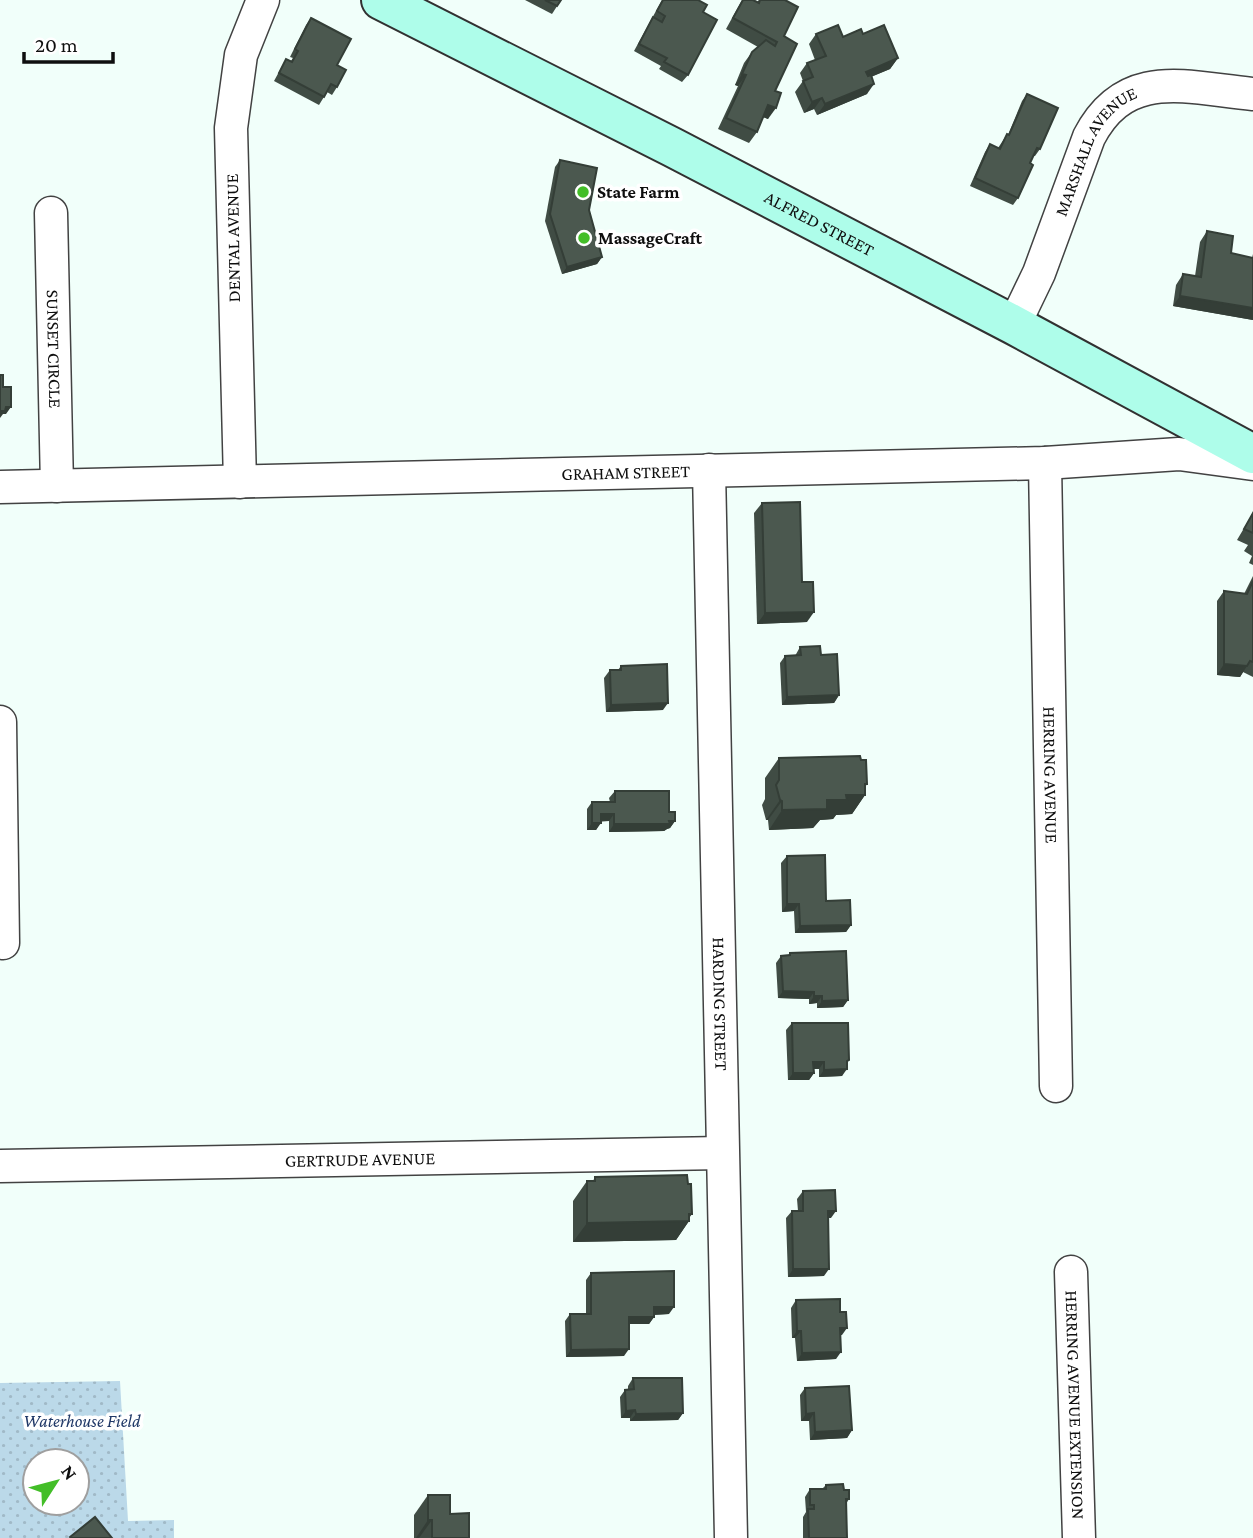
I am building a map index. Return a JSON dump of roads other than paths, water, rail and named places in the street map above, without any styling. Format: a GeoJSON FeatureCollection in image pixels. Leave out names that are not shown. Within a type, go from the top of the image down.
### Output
{"type":"FeatureCollection","features":[{"type":"Feature","properties":{"kind":"main road","name":"ALFRED STREET"},"geometry":{"type":"LineString","coordinates":[[381,0],[672,147],[1014,325],[1253,454]]}},
{"type":"Feature","properties":{"kind":"street","name":"DENTAL AVENUE"},"geometry":{"type":"LineString","coordinates":[[240,482],[231,128],[241,55],[263,0]]}},
{"type":"Feature","properties":{"kind":"street","name":"MARSHALL AVENUE"},"geometry":{"type":"LineString","coordinates":[[1014,325],[1039,273],[1089,137],[1108,108],[1121,97],[1148,88],[1173,87],[1253,94]]}},
{"type":"Feature","properties":{"kind":"street","name":"SUNSET CIRCLE"},"geometry":{"type":"LineString","coordinates":[[51,214],[57,486]]}},
{"type":"Feature","properties":{"kind":"street","name":"GRAHAM STREET"},"geometry":{"type":"LineString","coordinates":[[0,487],[1045,463],[1179,454],[1253,464]]}},
{"type":"Feature","properties":{"kind":"street","name":"HERRING AVENUE"},"geometry":{"type":"LineString","coordinates":[[1045,463],[1056,1086]]}},
{"type":"Feature","properties":{"kind":"street","name":"HARDING STREET"},"geometry":{"type":"LineString","coordinates":[[709,470],[731,1538]]}},
{"type":"Feature","properties":{"kind":"street"},"geometry":{"type":"LineString","coordinates":[[0,722],[3,943]]}},
{"type":"Feature","properties":{"kind":"street","name":"GERTRUDE AVENUE"},"geometry":{"type":"LineString","coordinates":[[0,1166],[722,1153]]}},
{"type":"Feature","properties":{"kind":"street","name":"HERRING AVENUE EXTENSION"},"geometry":{"type":"LineString","coordinates":[[1071,1272],[1079,1538]]}},
{"type":"Feature","properties":{"kind":"place","name":"State Farm"},"geometry":{"type":"Point","coordinates":[583,192]}},
{"type":"Feature","properties":{"kind":"place","name":"MassageCraft"},"geometry":{"type":"Point","coordinates":[584,238]}},
{"type":"Feature","properties":{"kind":"park label","name":"Waterhouse Field"},"geometry":{"type":"Point","coordinates":[82,1421]}}]}
